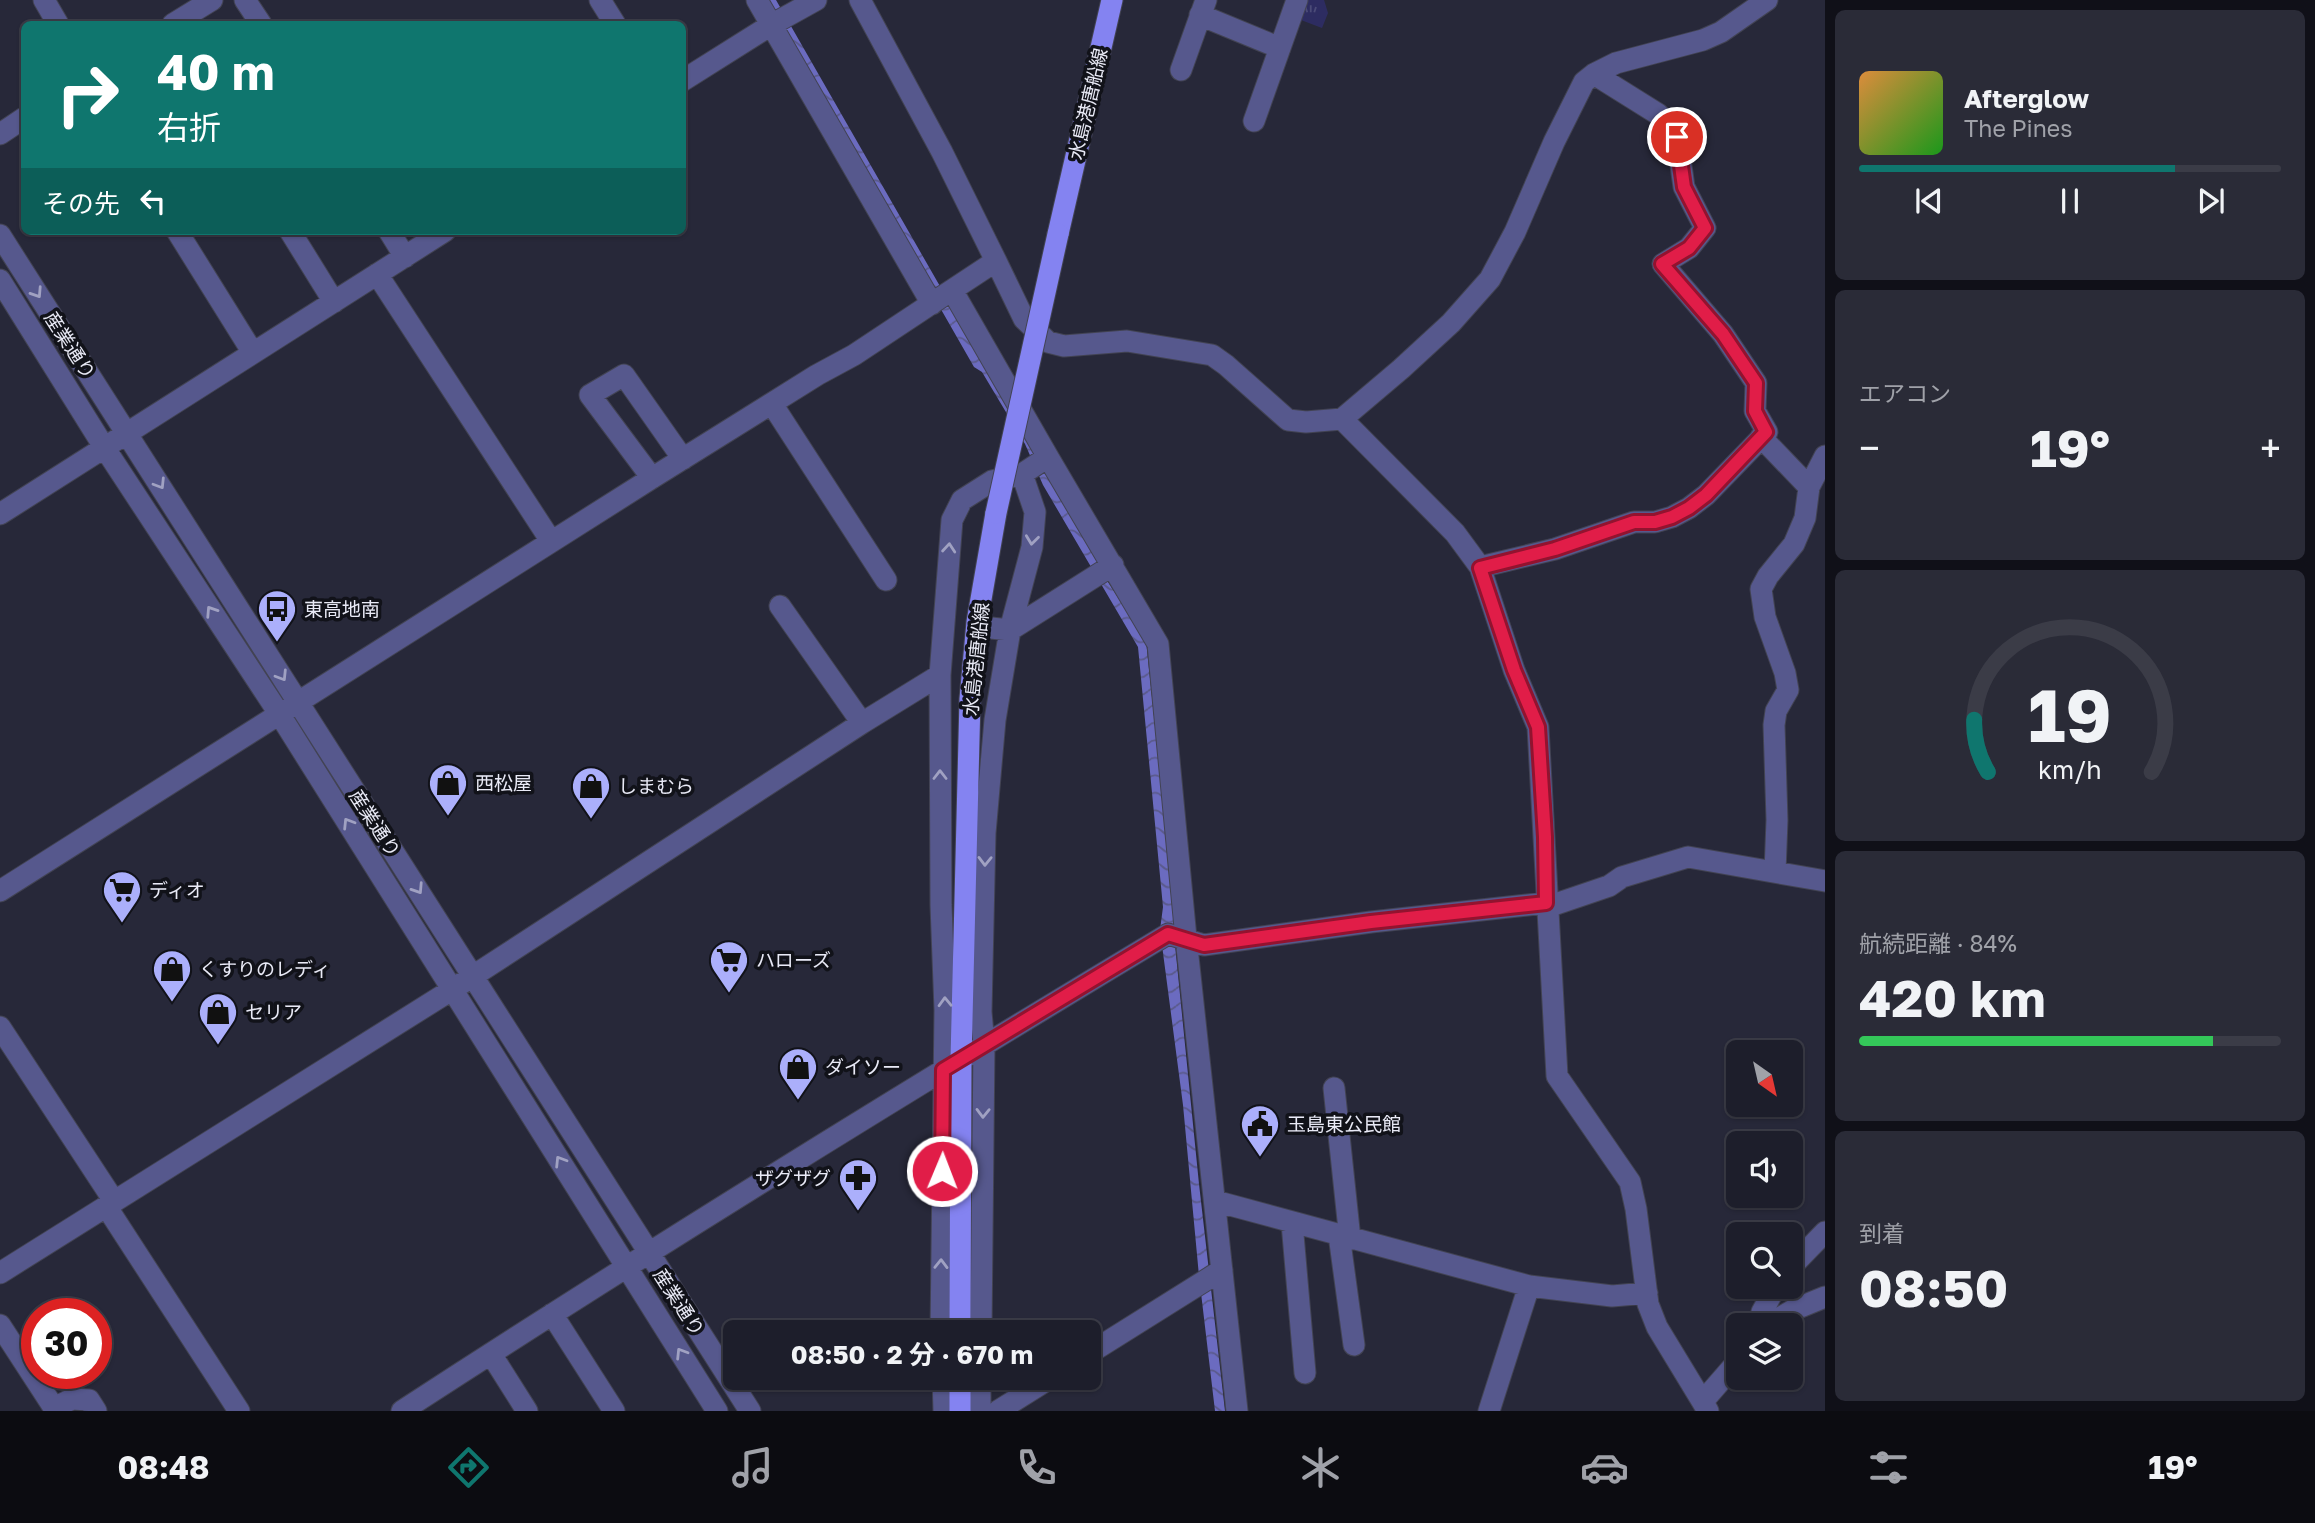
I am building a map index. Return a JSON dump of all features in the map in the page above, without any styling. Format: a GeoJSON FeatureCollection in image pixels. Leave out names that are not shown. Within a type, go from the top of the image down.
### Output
{"type":"FeatureCollection","features":[{"type":"Feature","properties":{"kind":"main road","name":"水島港唐船線"},"geometry":{"type":"LineString","coordinates":[[960,1320],[952,1064],[970,699],[977,622],[996,513],[1112,0]]}},
{"type":"Feature","properties":{"kind":"main road"},"geometry":{"type":"LineString","coordinates":[[960,1390],[960,1411]]}},
{"type":"Feature","properties":{"kind":"street"},"geometry":{"type":"LineString","coordinates":[[44,0],[56,21]]}},
{"type":"Feature","properties":{"kind":"street"},"geometry":{"type":"LineString","coordinates":[[178,21],[212,0]]}},
{"type":"Feature","properties":{"kind":"street"},"geometry":{"type":"LineString","coordinates":[[245,0],[259,21]]}},
{"type":"Feature","properties":{"kind":"street"},"geometry":{"type":"LineString","coordinates":[[600,0],[613,21]]}},
{"type":"Feature","properties":{"kind":"street"},"geometry":{"type":"LineString","coordinates":[[757,0],[932,304]]}},
{"type":"Feature","properties":{"kind":"street"},"geometry":{"type":"LineString","coordinates":[[686,78],[816,0]]}},
{"type":"Feature","properties":{"kind":"street"},"geometry":{"type":"LineString","coordinates":[[860,0],[943,152],[1024,319],[1048,342],[1064,346],[1127,341],[1212,355],[1288,420],[1306,422],[1342,419],[1451,323],[1490,279],[1515,232],[1554,142],[1584,82],[1616,63],[1703,40],[1721,32],[1767,0]]}},
{"type":"Feature","properties":{"kind":"street"},"geometry":{"type":"LineString","coordinates":[[1254,121],[1297,0]]}},
{"type":"Feature","properties":{"kind":"street"},"geometry":{"type":"LineString","coordinates":[[1181,70],[1203,8],[1280,48]]}},
{"type":"Feature","properties":{"kind":"street"},"geometry":{"type":"LineString","coordinates":[[1480,568],[1555,549],[1634,522],[1655,522],[1672,517],[1706,495],[1766,432],[1755,411],[1756,383],[1723,334],[1662,264],[1689,248],[1705,228],[1684,187],[1677,137],[1666,120],[1594,74]]}},
{"type":"Feature","properties":{"kind":"street"},"geometry":{"type":"LineString","coordinates":[[0,134],[21,120]]}},
{"type":"Feature","properties":{"kind":"street","name":"産業通り"},"geometry":{"type":"LineString","coordinates":[[0,235],[750,1411]]}},
{"type":"Feature","properties":{"kind":"street"},"geometry":{"type":"LineString","coordinates":[[179,235],[253,353]]}},
{"type":"Feature","properties":{"kind":"street"},"geometry":{"type":"LineString","coordinates":[[292,235],[334,302]]}},
{"type":"Feature","properties":{"kind":"street"},"geometry":{"type":"LineString","coordinates":[[391,235],[405,257]]}},
{"type":"Feature","properties":{"kind":"street"},"geometry":{"type":"LineString","coordinates":[[0,514],[439,235]]}},
{"type":"Feature","properties":{"kind":"street"},"geometry":{"type":"LineString","coordinates":[[0,891],[817,374],[854,355],[996,261]]}},
{"type":"Feature","properties":{"kind":"street"},"geometry":{"type":"LineString","coordinates":[[377,274],[551,541]]}},
{"type":"Feature","properties":{"kind":"street","name":"産業通り"},"geometry":{"type":"LineString","coordinates":[[0,280],[104,447],[453,989],[717,1411]]}},
{"type":"Feature","properties":{"kind":"street"},"geometry":{"type":"LineString","coordinates":[[952,290],[1158,644],[1186,938],[1237,1411]]}},
{"type":"Feature","properties":{"kind":"street"},"geometry":{"type":"LineString","coordinates":[[652,478],[590,395],[624,375],[683,459]]}},
{"type":"Feature","properties":{"kind":"street"},"geometry":{"type":"LineString","coordinates":[[772,404],[886,580]]}},
{"type":"Feature","properties":{"kind":"street"},"geometry":{"type":"LineString","coordinates":[[1342,419],[1455,533],[1480,568],[1514,670],[1538,727],[1557,1076],[1630,1182],[1648,1304],[1657,1327],[1706,1406],[1726,1378]]}},
{"type":"Feature","properties":{"kind":"street"},"geometry":{"type":"LineString","coordinates":[[1761,437],[1809,487]]}},
{"type":"Feature","properties":{"kind":"street"},"geometry":{"type":"LineString","coordinates":[[1775,872],[1777,820],[1774,726],[1776,710],[1788,690],[1785,673],[1765,617],[1761,589],[1794,544],[1805,518],[1809,487],[1825,456]]}},
{"type":"Feature","properties":{"kind":"street"},"geometry":{"type":"LineString","coordinates":[[941,1320],[952,1064],[945,1010],[941,905],[940,676],[951,624],[952,520],[962,500],[992,481],[1022,474],[1048,457]]}},
{"type":"Feature","properties":{"kind":"street"},"geometry":{"type":"LineString","coordinates":[[981,1320],[984,1045],[981,1012],[985,833],[1000,629],[1032,547],[1035,512],[1022,474]]}},
{"type":"Feature","properties":{"kind":"street"},"geometry":{"type":"LineString","coordinates":[[1000,629],[1113,565]]}},
{"type":"Feature","properties":{"kind":"street"},"geometry":{"type":"LineString","coordinates":[[780,606],[862,723]]}},
{"type":"Feature","properties":{"kind":"street"},"geometry":{"type":"LineString","coordinates":[[0,1273],[453,989],[862,723],[940,676]]}},
{"type":"Feature","properties":{"kind":"street"},"geometry":{"type":"LineString","coordinates":[[402,1411],[952,1064],[1168,934],[1204,945],[1371,922],[1556,904],[1608,886],[1622,877],[1688,857],[1825,881]]}},
{"type":"Feature","properties":{"kind":"street"},"geometry":{"type":"LineString","coordinates":[[0,1027],[239,1411]]}},
{"type":"Feature","properties":{"kind":"street"},"geometry":{"type":"LineString","coordinates":[[1334,1088],[1354,1345]]}},
{"type":"Feature","properties":{"kind":"street"},"geometry":{"type":"LineString","coordinates":[[1215,1201],[1529,1286],[1612,1296],[1647,1293]]}},
{"type":"Feature","properties":{"kind":"street"},"geometry":{"type":"LineString","coordinates":[[1292,1223],[1306,1373]]}},
{"type":"Feature","properties":{"kind":"street"},"geometry":{"type":"LineString","coordinates":[[1803,1255],[1825,1232]]}},
{"type":"Feature","properties":{"kind":"street"},"geometry":{"type":"LineString","coordinates":[[1101,1346],[1222,1270]]}},
{"type":"Feature","properties":{"kind":"street"},"geometry":{"type":"LineString","coordinates":[[1489,1411],[1529,1286]]}},
{"type":"Feature","properties":{"kind":"street"},"geometry":{"type":"LineString","coordinates":[[1788,1313],[1825,1297]]}},
{"type":"Feature","properties":{"kind":"street"},"geometry":{"type":"LineString","coordinates":[[552,1314],[614,1411]]}},
{"type":"Feature","properties":{"kind":"street"},"geometry":{"type":"LineString","coordinates":[[0,1325],[54,1408],[72,1399],[89,1400],[96,1411]]}},
{"type":"Feature","properties":{"kind":"street"},"geometry":{"type":"LineString","coordinates":[[491,1353],[527,1411]]}},
{"type":"Feature","properties":{"kind":"street"},"geometry":{"type":"LineString","coordinates":[[943,1390],[944,1411]]}},
{"type":"Feature","properties":{"kind":"street"},"geometry":{"type":"LineString","coordinates":[[980,1390],[980,1411]]}},
{"type":"Feature","properties":{"kind":"street"},"geometry":{"type":"LineString","coordinates":[[998,1411],[1031,1390]]}},
{"type":"Feature","properties":{"kind":"green space"},"geometry":{"type":"Polygon","coordinates":[[[1308,0],[1324,0],[1328,13],[1322,28],[1301,20],[1308,0]]]}},
{"type":"Feature","properties":{"kind":"water"},"geometry":{"type":"Polygon","coordinates":[[[764,0],[776,0],[941,288],[946,304],[952,307],[1101,564],[1106,579],[1146,641],[1174,905],[1175,945],[1199,1184],[1225,1411],[1215,1411],[1199,1276],[1183,1105],[1160,930],[1163,907],[1138,647],[1043,485],[1025,444],[982,372],[974,367],[764,0]]]}},
{"type":"Feature","properties":{"kind":"place","name":"東高地南"},"geometry":{"type":"Point","coordinates":[277,643]}},
{"type":"Feature","properties":{"kind":"place","name":"西松屋"},"geometry":{"type":"Point","coordinates":[448,817]}},
{"type":"Feature","properties":{"kind":"place","name":"しまむら"},"geometry":{"type":"Point","coordinates":[591,820]}},
{"type":"Feature","properties":{"kind":"place","name":"ディオ"},"geometry":{"type":"Point","coordinates":[122,924]}},
{"type":"Feature","properties":{"kind":"place","name":"ハローズ"},"geometry":{"type":"Point","coordinates":[729,994]}},
{"type":"Feature","properties":{"kind":"place","name":"くすりのレディ"},"geometry":{"type":"Point","coordinates":[172,1003]}},
{"type":"Feature","properties":{"kind":"place","name":"セリア"},"geometry":{"type":"Point","coordinates":[218,1046]}},
{"type":"Feature","properties":{"kind":"place","name":"ダイソー"},"geometry":{"type":"Point","coordinates":[798,1101]}},
{"type":"Feature","properties":{"kind":"place","name":"玉島東公民館"},"geometry":{"type":"Point","coordinates":[1260,1158]}},
{"type":"Feature","properties":{"kind":"place","name":"ザグザグ"},"geometry":{"type":"Point","coordinates":[858,1212]}},
{"type":"Feature","properties":{"kind":"route"},"geometry":{"type":"LineString","coordinates":[[942,1171],[943,1070],[1168,934],[1204,945],[1371,922],[1546,903],[1538,727],[1514,670],[1480,568],[1555,549],[1634,522],[1655,522],[1672,517],[1706,495],[1766,432],[1755,411],[1756,383],[1723,334],[1662,264],[1689,248],[1705,228],[1684,187],[1677,137]]}}]}
